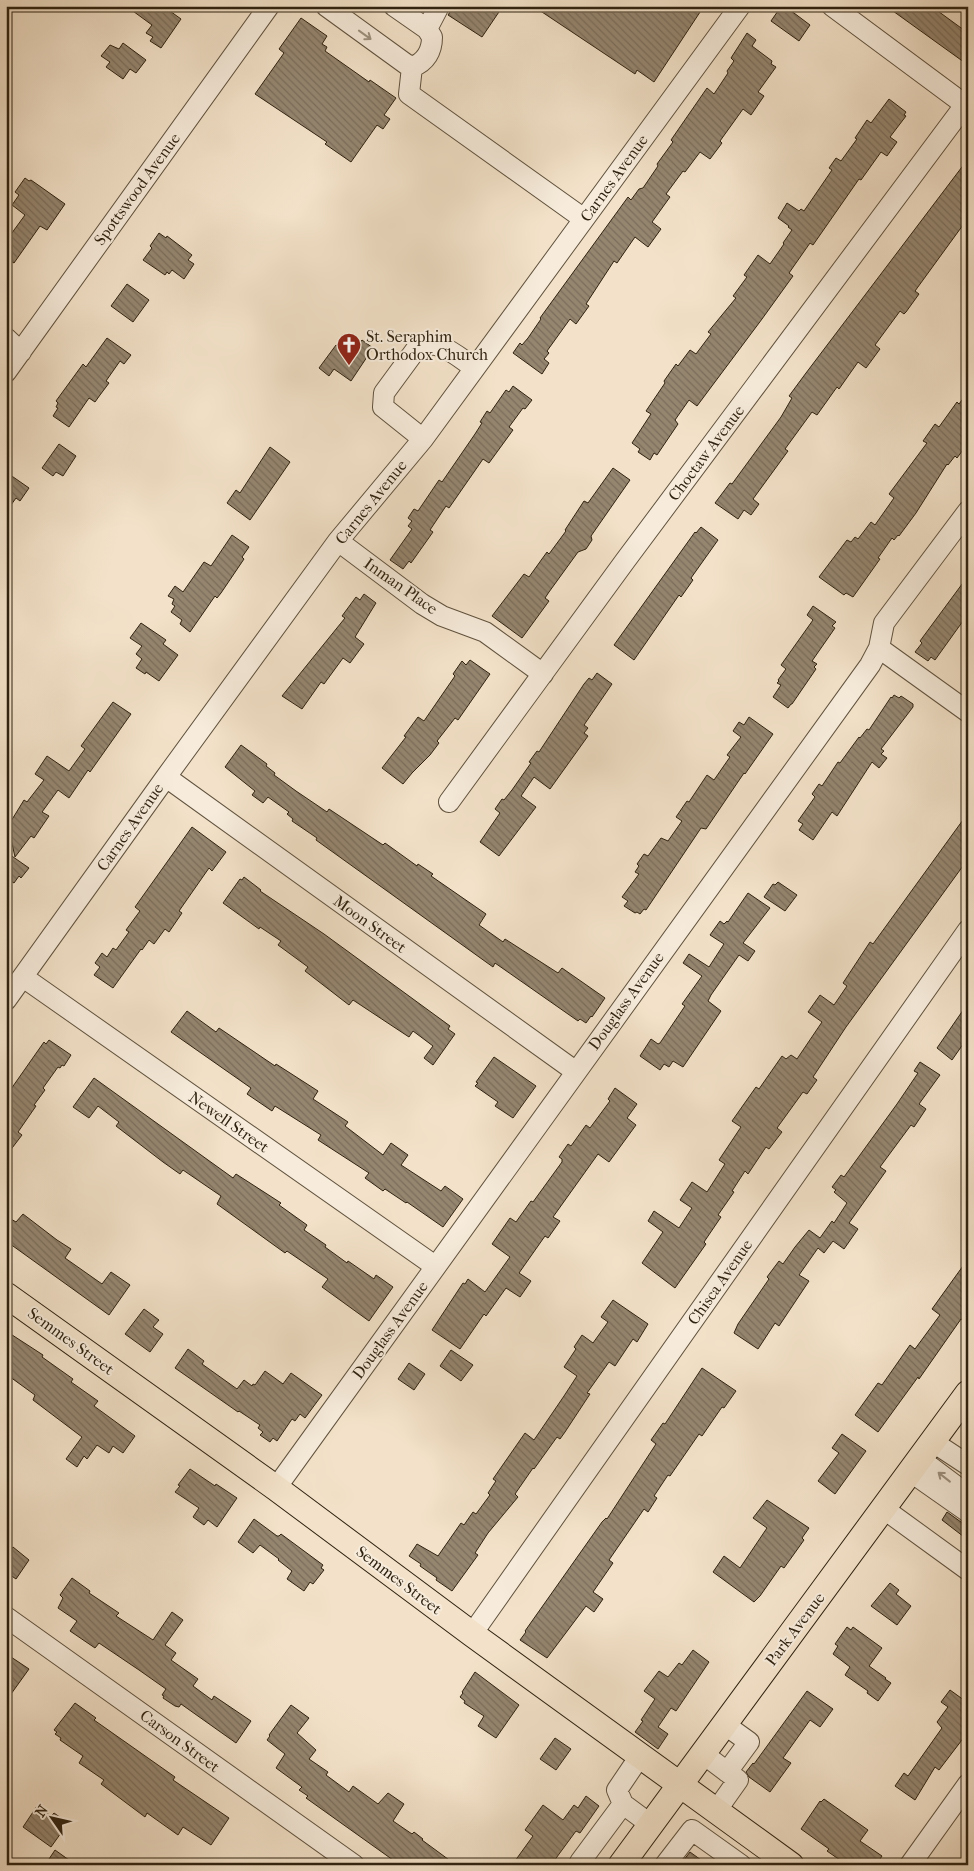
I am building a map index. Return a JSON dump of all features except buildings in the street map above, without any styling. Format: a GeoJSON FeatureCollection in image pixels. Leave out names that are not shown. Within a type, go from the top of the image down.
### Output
{"type":"FeatureCollection","features":[{"type":"Feature","properties":{"kind":"main road","name":"Semmes Street"},"geometry":{"type":"LineString","coordinates":[[6,1295],[276,1488],[472,1634],[791,1865]]}},
{"type":"Feature","properties":{"kind":"main road","name":"Park Avenue"},"geometry":{"type":"LineString","coordinates":[[621,1865],[968,1393]]}},
{"type":"Feature","properties":{"kind":"street","name":"Spottswood Avenue"},"geometry":{"type":"LineString","coordinates":[[6,372],[269,6]]}},
{"type":"Feature","properties":{"kind":"street"},"geometry":{"type":"LineString","coordinates":[[326,6],[412,67]]}},
{"type":"Feature","properties":{"kind":"street"},"geometry":{"type":"LineString","coordinates":[[394,6],[427,29],[432,37],[429,53],[423,61],[412,67]]}},
{"type":"Feature","properties":{"kind":"street"},"geometry":{"type":"LineString","coordinates":[[427,29],[439,6]]}},
{"type":"Feature","properties":{"kind":"street","name":"Carnes Avenue"},"geometry":{"type":"LineString","coordinates":[[6,1000],[166,776],[338,541],[423,439],[740,6]]}},
{"type":"Feature","properties":{"kind":"street"},"geometry":{"type":"LineString","coordinates":[[832,6],[966,106]]}},
{"type":"Feature","properties":{"kind":"street"},"geometry":{"type":"LineString","coordinates":[[412,67],[409,94],[584,219]]}},
{"type":"Feature","properties":{"kind":"street","name":"Choctaw Avenue"},"geometry":{"type":"LineString","coordinates":[[449,802],[966,106]]}},
{"type":"Feature","properties":{"kind":"street"},"geometry":{"type":"LineString","coordinates":[[6,338],[21,352]]}},
{"type":"Feature","properties":{"kind":"street"},"geometry":{"type":"LineString","coordinates":[[423,439],[385,410],[383,407],[384,393],[417,348],[424,344],[434,344],[475,368]]}},
{"type":"Feature","properties":{"kind":"street","name":"Douglass Avenue"},"geometry":{"type":"LineString","coordinates":[[276,1488],[575,1071],[870,665],[879,648],[884,623],[968,511]]}},
{"type":"Feature","properties":{"kind":"street","name":"Inman Place"},"geometry":{"type":"LineString","coordinates":[[338,541],[422,604],[442,616],[485,632],[543,674]]}},
{"type":"Feature","properties":{"kind":"street"},"geometry":{"type":"LineString","coordinates":[[879,648],[968,712]]}},
{"type":"Feature","properties":{"kind":"street","name":"Moon Street"},"geometry":{"type":"LineString","coordinates":[[166,776],[575,1071]]}},
{"type":"Feature","properties":{"kind":"street","name":"Chisca Avenue"},"geometry":{"type":"LineString","coordinates":[[472,1634],[968,930]]}},
{"type":"Feature","properties":{"kind":"street","name":"Newell Street"},"geometry":{"type":"LineString","coordinates":[[23,977],[435,1266]]}},
{"type":"Feature","properties":{"kind":"street"},"geometry":{"type":"LineString","coordinates":[[921,1457],[968,1465]]}},
{"type":"Feature","properties":{"kind":"street"},"geometry":{"type":"LineString","coordinates":[[921,1457],[968,1495]]}},
{"type":"Feature","properties":{"kind":"street"},"geometry":{"type":"LineString","coordinates":[[921,1457],[968,1512]]}},
{"type":"Feature","properties":{"kind":"street"},"geometry":{"type":"LineString","coordinates":[[884,1509],[968,1570]]}},
{"type":"Feature","properties":{"kind":"street","name":"Carson Street"},"geometry":{"type":"LineString","coordinates":[[6,1617],[354,1865]]}},
{"type":"Feature","properties":{"kind":"street"},"geometry":{"type":"LineString","coordinates":[[724,1724],[749,1742],[727,1772]]}},
{"type":"Feature","properties":{"kind":"street"},"geometry":{"type":"LineString","coordinates":[[702,1754],[738,1780],[716,1811]]}},
{"type":"Feature","properties":{"kind":"street"},"geometry":{"type":"LineString","coordinates":[[640,1756],[617,1790],[623,1804],[650,1824]]}},
{"type":"Feature","properties":{"kind":"street"},"geometry":{"type":"LineString","coordinates":[[910,1865],[968,1784]]}},
{"type":"Feature","properties":{"kind":"street"},"geometry":{"type":"LineString","coordinates":[[581,1864],[623,1804]]}},
{"type":"Feature","properties":{"kind":"street"},"geometry":{"type":"LineString","coordinates":[[666,1865],[692,1830],[741,1865]]}},
{"type":"Feature","properties":{"kind":"place","name":"St. Seraphim Orthodox Church"},"geometry":{"type":"Point","coordinates":[349,366]}}]}
